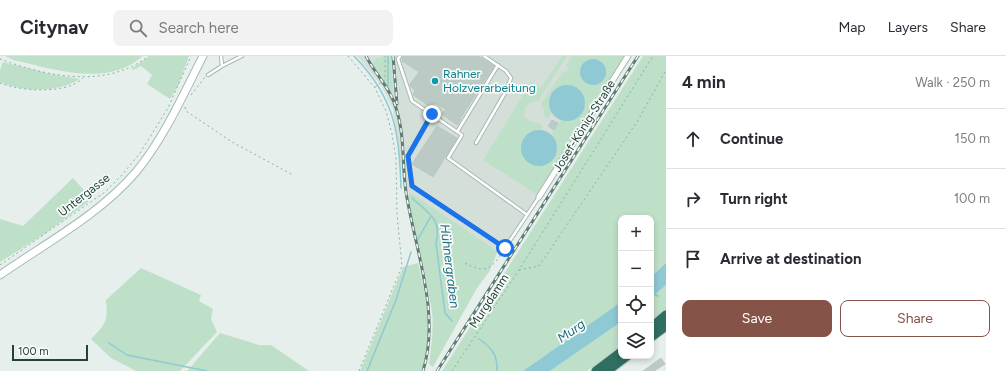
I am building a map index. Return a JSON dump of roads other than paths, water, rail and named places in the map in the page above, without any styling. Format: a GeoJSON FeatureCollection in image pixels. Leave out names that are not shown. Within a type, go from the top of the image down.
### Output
{"type":"FeatureCollection","features":[{"type":"Feature","properties":{"kind":"highway"},"geometry":{"type":"LineString","coordinates":[[654,325],[666,315]]}},
{"type":"Feature","properties":{"kind":"highway"},"geometry":{"type":"LineString","coordinates":[[654,335],[666,326]]}},
{"type":"Feature","properties":{"kind":"highway"},"geometry":{"type":"LineString","coordinates":[[596,371],[618,354]]}},
{"type":"Feature","properties":{"kind":"highway"},"geometry":{"type":"LineString","coordinates":[[607,371],[623,359]]}},
{"type":"Feature","properties":{"kind":"street"},"geometry":{"type":"LineString","coordinates":[[0,275],[74,225],[106,200],[136,172],[162,133],[203,56]]}},
{"type":"Feature","properties":{"kind":"street","name":"Josef-König-Straße"},"geometry":{"type":"LineString","coordinates":[[539,197],[628,56]]}},
{"type":"Feature","properties":{"kind":"lane"},"geometry":{"type":"LineString","coordinates":[[221,56],[222,66]]}},
{"type":"Feature","properties":{"kind":"lane"},"geometry":{"type":"LineString","coordinates":[[208,75],[242,56]]}},
{"type":"Feature","properties":{"kind":"lane"},"geometry":{"type":"LineString","coordinates":[[400,56],[398,59],[412,101],[462,135],[448,158],[526,214]]}},
{"type":"Feature","properties":{"kind":"lane"},"geometry":{"type":"LineString","coordinates":[[476,143],[505,93],[511,78],[506,71],[484,56]]}},
{"type":"Feature","properties":{"kind":"lane"},"geometry":{"type":"LineString","coordinates":[[457,132],[498,66]]}},
{"type":"Feature","properties":{"kind":"lane"},"geometry":{"type":"LineString","coordinates":[[432,114],[408,156],[412,186],[505,248],[526,214],[539,197]]}},
{"type":"Feature","properties":{"kind":"water"},"geometry":{"type":"Polygon","coordinates":[[[593,59],[603,62],[606,72],[603,82],[593,85],[583,82],[580,72],[583,62],[593,59]]]}},
{"type":"Feature","properties":{"kind":"water"},"geometry":{"type":"Polygon","coordinates":[[[564,85],[570,85],[580,90],[585,103],[580,116],[570,121],[564,121],[554,116],[549,106],[549,100],[554,90],[564,85]]]}},
{"type":"Feature","properties":{"kind":"water"},"geometry":{"type":"Polygon","coordinates":[[[539,130],[552,135],[557,148],[552,161],[539,166],[526,161],[521,148],[526,135],[539,130]]]}},
{"type":"Feature","properties":{"kind":"water"},"geometry":{"type":"Polygon","coordinates":[[[666,263],[666,285],[654,295],[654,287],[654,274],[666,263]]]}},
{"type":"Feature","properties":{"kind":"water","name":"Murg"},"geometry":{"type":"Polygon","coordinates":[[[618,304],[618,324],[550,371],[523,371],[618,304]]]}},
{"type":"Feature","properties":{"kind":"waterway","name":"Hühnergraben"},"geometry":{"type":"LineString","coordinates":[[354,56],[368,71],[378,86],[392,116],[399,149],[401,188]]}},
{"type":"Feature","properties":{"kind":"waterway"},"geometry":{"type":"LineString","coordinates":[[388,56],[388,86]]}},
{"type":"Feature","properties":{"kind":"waterway","name":"Hühnergraben"},"geometry":{"type":"LineString","coordinates":[[412,198],[428,212],[437,228],[436,243],[445,313],[452,321]]}},
{"type":"Feature","properties":{"kind":"waterway"},"geometry":{"type":"LineString","coordinates":[[418,239],[431,216]]}},
{"type":"Feature","properties":{"kind":"waterway"},"geometry":{"type":"LineString","coordinates":[[367,371],[396,300],[411,252]]}},
{"type":"Feature","properties":{"kind":"waterway"},"geometry":{"type":"LineString","coordinates":[[654,294],[658,296]]}},
{"type":"Feature","properties":{"kind":"waterway","name":"Hühnergraben"},"geometry":{"type":"LineString","coordinates":[[479,339],[493,352],[496,360],[497,371]]}},
{"type":"Feature","properties":{"kind":"waterway"},"geometry":{"type":"LineString","coordinates":[[109,343],[127,355],[207,371]]}},
{"type":"Feature","properties":{"kind":"railway"},"geometry":{"type":"LineString","coordinates":[[366,56],[394,101],[401,129],[406,192],[425,282],[428,304],[428,349],[423,371]]}},
{"type":"Feature","properties":{"kind":"railway"},"geometry":{"type":"LineString","coordinates":[[393,56],[397,104]]}},
{"type":"Feature","properties":{"kind":"railway"},"geometry":{"type":"LineString","coordinates":[[437,371],[638,56]]}},
{"type":"Feature","properties":{"kind":"place","name":"Rahner Holzverarbeitung"},"geometry":{"type":"Point","coordinates":[435,81]}}]}
